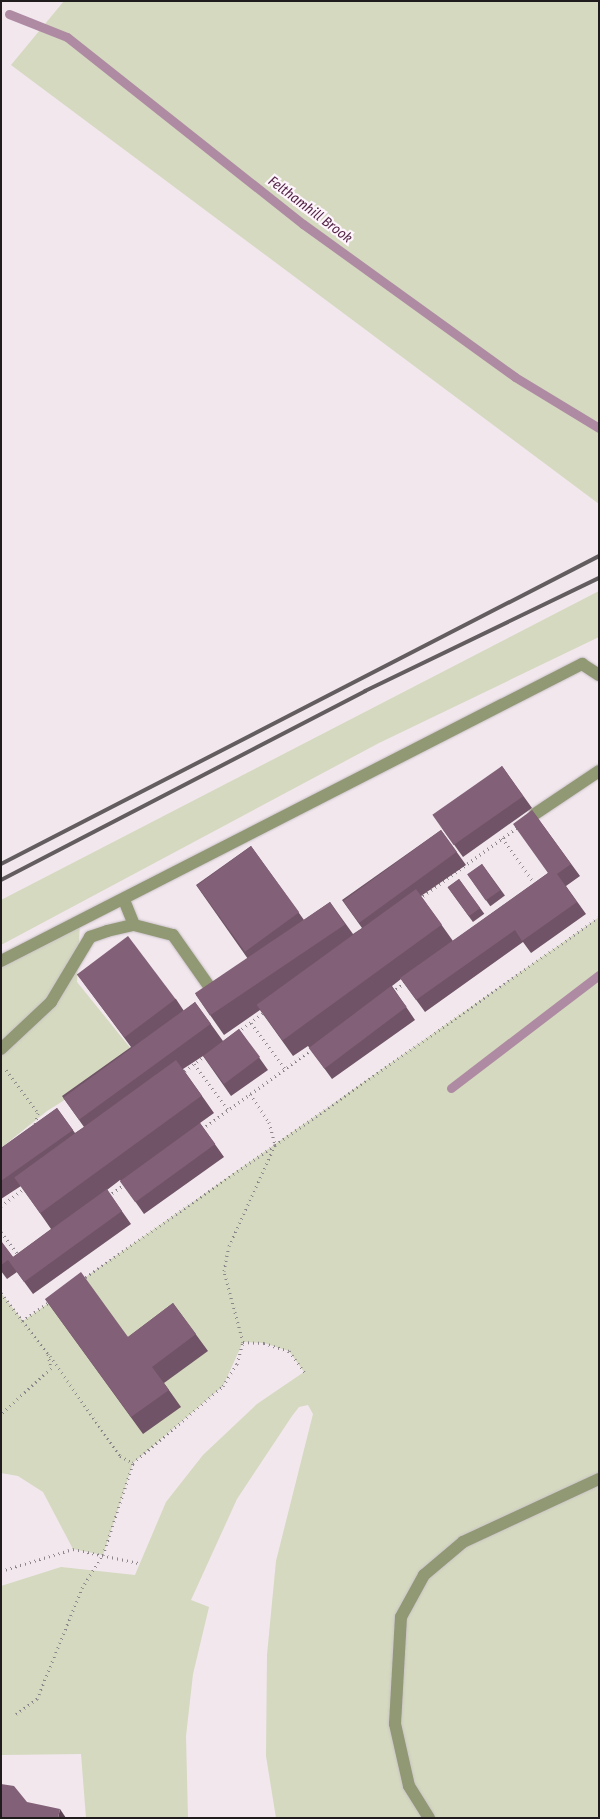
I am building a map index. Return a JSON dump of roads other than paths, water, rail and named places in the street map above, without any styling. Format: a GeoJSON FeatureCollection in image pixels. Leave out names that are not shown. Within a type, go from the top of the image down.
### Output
{"type":"FeatureCollection","features":[{"type":"Feature","properties":{"kind":"lane"},"geometry":{"type":"LineString","coordinates":[[1,961],[124,900],[582,664],[599,675]]}},
{"type":"Feature","properties":{"kind":"lane"},"geometry":{"type":"LineString","coordinates":[[535,814],[599,771]]}},
{"type":"Feature","properties":{"kind":"lane"},"geometry":{"type":"LineString","coordinates":[[124,900],[134,925]]}},
{"type":"Feature","properties":{"kind":"lane"},"geometry":{"type":"LineString","coordinates":[[79,950],[80,921]]}},
{"type":"Feature","properties":{"kind":"lane"},"geometry":{"type":"LineString","coordinates":[[1,1050],[52,1002],[79,950],[90,937],[134,925],[173,935],[211,989]]}},
{"type":"Feature","properties":{"kind":"lane"},"geometry":{"type":"LineString","coordinates":[[429,1818],[409,1786],[395,1724],[401,1618],[424,1575],[462,1542],[599,1479]]}},
{"type":"Feature","properties":{"kind":"waterway","name":"Felthamhill Brook"},"geometry":{"type":"LineString","coordinates":[[9,14],[67,37],[303,224],[515,377],[599,428]]}},
{"type":"Feature","properties":{"kind":"waterway"},"geometry":{"type":"LineString","coordinates":[[451,1088],[599,975]]}},
{"type":"Feature","properties":{"kind":"railway"},"geometry":{"type":"LineString","coordinates":[[1,864],[599,556]]}},
{"type":"Feature","properties":{"kind":"railway"},"geometry":{"type":"LineString","coordinates":[[1,880],[365,691],[599,578]]}}]}
